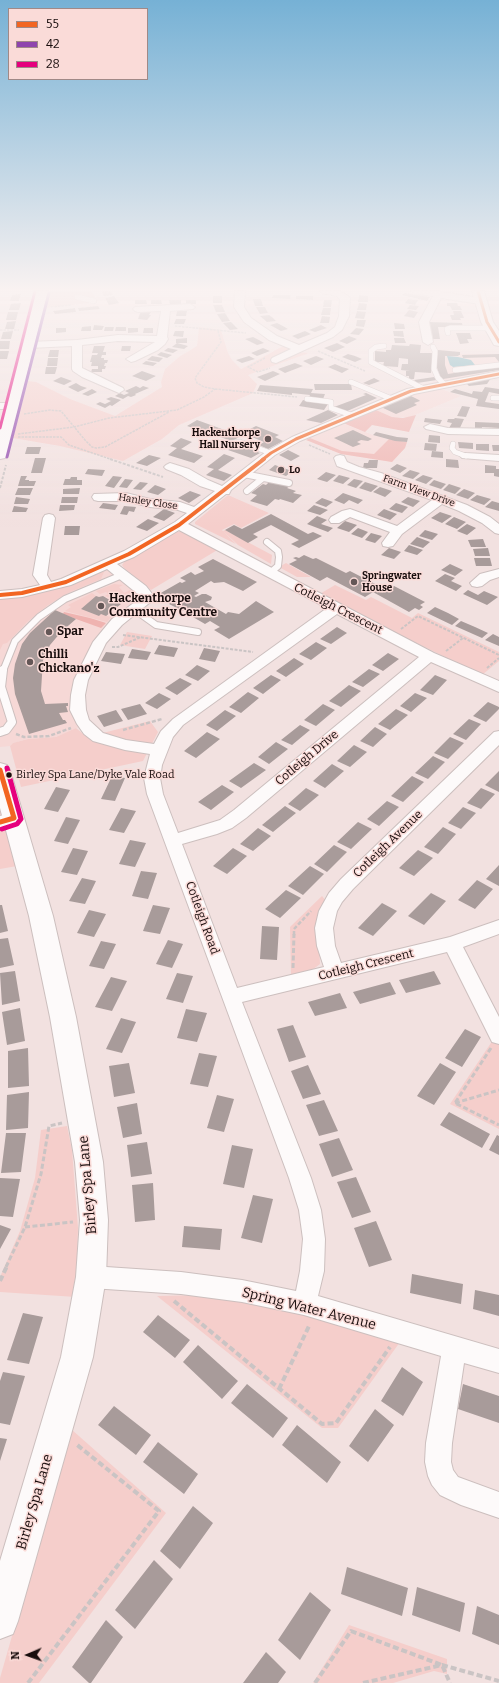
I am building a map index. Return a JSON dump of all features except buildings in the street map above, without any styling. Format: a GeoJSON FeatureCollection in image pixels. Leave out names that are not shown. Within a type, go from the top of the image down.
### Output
{"type":"FeatureCollection","features":[{"type":"Feature","properties":{"kind":"street"},"geometry":{"type":"LineString","coordinates":[[0,454],[22,370]]}},
{"type":"Feature","properties":{"kind":"street"},"geometry":{"type":"LineString","coordinates":[[78,370],[86,375],[119,390]]}},
{"type":"Feature","properties":{"kind":"street"},"geometry":{"type":"LineString","coordinates":[[0,595],[48,587],[66,582],[129,554],[179,525],[225,491],[271,453],[296,439],[392,398],[422,388],[499,374]]}},
{"type":"Feature","properties":{"kind":"street"},"geometry":{"type":"LineString","coordinates":[[430,426],[448,431],[499,432]]}},
{"type":"Feature","properties":{"kind":"street","name":"Farm View Drive"},"geometry":{"type":"LineString","coordinates":[[340,458],[341,464],[355,470],[378,476],[463,508],[498,527]]}},
{"type":"Feature","properties":{"kind":"street"},"geometry":{"type":"LineString","coordinates":[[472,461],[499,458]]}},
{"type":"Feature","properties":{"kind":"street"},"geometry":{"type":"LineString","coordinates":[[168,473],[186,472],[204,483],[225,491]]}},
{"type":"Feature","properties":{"kind":"street","name":"Hanley Close"},"geometry":{"type":"LineString","coordinates":[[98,497],[126,497],[150,503],[180,506],[197,512]]}},
{"type":"Feature","properties":{"kind":"street"},"geometry":{"type":"LineString","coordinates":[[388,543],[398,531],[440,500]]}},
{"type":"Feature","properties":{"kind":"street"},"geometry":{"type":"LineString","coordinates":[[335,520],[350,513],[398,531]]}},
{"type":"Feature","properties":{"kind":"street"},"geometry":{"type":"LineString","coordinates":[[48,587],[40,575],[49,518]]}},
{"type":"Feature","properties":{"kind":"street","name":"Cotleigh Crescent"},"geometry":{"type":"LineString","coordinates":[[179,525],[392,637],[499,687]]}},
{"type":"Feature","properties":{"kind":"street"},"geometry":{"type":"LineString","coordinates":[[109,564],[141,589],[146,595],[146,600],[135,610],[117,622],[98,645],[86,667],[80,688],[78,710],[83,723],[98,737],[125,746],[159,750]]}},
{"type":"Feature","properties":{"kind":"street"},"geometry":{"type":"LineString","coordinates":[[477,583],[488,576],[499,572]]}},
{"type":"Feature","properties":{"kind":"street","name":"Cotleigh Road"},"geometry":{"type":"LineString","coordinates":[[311,1306],[314,1239],[310,1210],[300,1178],[231,997],[174,840],[155,794],[152,778],[154,764],[159,750],[166,735],[178,722],[336,608]]}},
{"type":"Feature","properties":{"kind":"street","name":"Cotleigh Drive"},"geometry":{"type":"LineString","coordinates":[[174,840],[211,830],[226,824],[432,657]]}},
{"type":"Feature","properties":{"kind":"street","name":"Cotleigh Avenue"},"geometry":{"type":"LineString","coordinates":[[335,972],[326,946],[324,928],[328,911],[332,903],[347,884],[499,736]]}},
{"type":"Feature","properties":{"kind":"street","name":"Birley Spa Lane"},"geometry":{"type":"LineString","coordinates":[[0,770],[7,820],[41,916],[63,1017],[89,1162],[94,1220],[91,1277],[75,1364],[0,1622]]}},
{"type":"Feature","properties":{"kind":"street","name":"Cotleigh Crescent"},"geometry":{"type":"LineString","coordinates":[[231,997],[452,944],[499,928]]}},
{"type":"Feature","properties":{"kind":"street"},"geometry":{"type":"LineString","coordinates":[[452,944],[497,1039]]}},
{"type":"Feature","properties":{"kind":"street","name":"Spring Water Avenue"},"geometry":{"type":"LineString","coordinates":[[91,1277],[172,1282],[242,1291],[311,1306],[499,1361]]}},
{"type":"Feature","properties":{"kind":"street"},"geometry":{"type":"LineString","coordinates":[[454,1348],[438,1443],[438,1462],[441,1476],[449,1486],[499,1506]]}},
{"type":"Feature","properties":{"kind":"lane"},"geometry":{"type":"LineString","coordinates":[[386,370],[422,388]]}},
{"type":"Feature","properties":{"kind":"lane"},"geometry":{"type":"LineString","coordinates":[[434,370],[438,378],[444,384]]}},
{"type":"Feature","properties":{"kind":"lane"},"geometry":{"type":"LineString","coordinates":[[455,370],[469,370]]}},
{"type":"Feature","properties":{"kind":"lane"},"geometry":{"type":"LineString","coordinates":[[351,382],[392,398]]}},
{"type":"Feature","properties":{"kind":"lane"},"geometry":{"type":"LineString","coordinates":[[307,399],[331,402],[331,408],[351,415]]}},
{"type":"Feature","properties":{"kind":"lane"},"geometry":{"type":"LineString","coordinates":[[223,447],[230,443],[240,442],[271,453]]}},
{"type":"Feature","properties":{"kind":"lane"},"geometry":{"type":"LineString","coordinates":[[453,444],[452,448],[455,452],[472,461]]}},
{"type":"Feature","properties":{"kind":"lane"},"geometry":{"type":"LineString","coordinates":[[244,474],[289,483]]}},
{"type":"Feature","properties":{"kind":"lane"},"geometry":{"type":"LineString","coordinates":[[247,491],[263,478]]}},
{"type":"Feature","properties":{"kind":"lane"},"geometry":{"type":"LineString","coordinates":[[267,542],[278,551],[279,557],[278,566],[270,573]]}},
{"type":"Feature","properties":{"kind":"lane"},"geometry":{"type":"LineString","coordinates":[[0,732],[6,730],[12,722],[2,687],[3,670],[15,641],[39,617],[65,599],[122,575]]}},
{"type":"Feature","properties":{"kind":"lane"},"geometry":{"type":"LineString","coordinates":[[135,610],[156,625],[198,632]]}},
{"type":"Feature","properties":{"kind":"path"},"geometry":{"type":"LineString","coordinates":[[201,370],[195,378],[197,383],[204,386],[215,389],[307,399]]}},
{"type":"Feature","properties":{"kind":"path"},"geometry":{"type":"LineString","coordinates":[[362,370],[368,372]]}},
{"type":"Feature","properties":{"kind":"path"},"geometry":{"type":"LineString","coordinates":[[168,473],[69,445],[61,437],[14,436],[74,427],[109,418],[171,411],[182,408],[215,389]]}},
{"type":"Feature","properties":{"kind":"path"},"geometry":{"type":"LineString","coordinates":[[11,409],[57,410],[64,413],[92,447],[101,448],[171,411]]}},
{"type":"Feature","properties":{"kind":"path"},"geometry":{"type":"LineString","coordinates":[[296,439],[340,458]]}},
{"type":"Feature","properties":{"kind":"path"},"geometry":{"type":"LineString","coordinates":[[392,637],[418,616],[499,655]]}},
{"type":"Feature","properties":{"kind":"path"},"geometry":{"type":"LineString","coordinates":[[108,633],[271,655]]}},
{"type":"Feature","properties":{"kind":"path"},"geometry":{"type":"LineString","coordinates":[[98,645],[118,648],[141,637]]}},
{"type":"Feature","properties":{"kind":"path"},"geometry":{"type":"LineString","coordinates":[[432,657],[463,638]]}},
{"type":"Feature","properties":{"kind":"path"},"geometry":{"type":"LineString","coordinates":[[98,737],[166,718],[178,722]]}},
{"type":"Feature","properties":{"kind":"path"},"geometry":{"type":"LineString","coordinates":[[10,726],[12,732],[24,737],[49,736],[83,723]]}},
{"type":"Feature","properties":{"kind":"path"},"geometry":{"type":"LineString","coordinates":[[297,982],[293,969],[294,929],[321,900],[332,903]]}},
{"type":"Feature","properties":{"kind":"path"},"geometry":{"type":"LineString","coordinates":[[455,1103],[497,1039]]}},
{"type":"Feature","properties":{"kind":"path"},"geometry":{"type":"LineString","coordinates":[[455,1103],[499,1090]]}},
{"type":"Feature","properties":{"kind":"path"},"geometry":{"type":"LineString","coordinates":[[455,1103],[499,1125]]}},
{"type":"Feature","properties":{"kind":"path"},"geometry":{"type":"LineString","coordinates":[[0,1281],[25,1227],[41,1174],[49,1126],[82,1120]]}},
{"type":"Feature","properties":{"kind":"path"},"geometry":{"type":"LineString","coordinates":[[25,1227],[94,1220]]}},
{"type":"Feature","properties":{"kind":"path"},"geometry":{"type":"LineString","coordinates":[[172,1282],[171,1299],[322,1424],[336,1423],[401,1332]]}},
{"type":"Feature","properties":{"kind":"path"},"geometry":{"type":"LineString","coordinates":[[279,1389],[311,1306]]}},
{"type":"Feature","properties":{"kind":"path"},"geometry":{"type":"LineString","coordinates":[[28,1683],[159,1512],[71,1440]]}},
{"type":"Feature","properties":{"kind":"path"},"geometry":{"type":"LineString","coordinates":[[315,1683],[351,1631],[442,1665],[499,1681]]}},
{"type":"Feature","properties":{"kind":"path"},"geometry":{"type":"LineString","coordinates":[[363,1683],[442,1665]]}},
{"type":"Feature","properties":{"kind":"path"},"geometry":{"type":"LineString","coordinates":[[442,1665],[450,1683]]}},
{"type":"Feature","properties":{"kind":"shaded area"},"geometry":{"type":"Polygon","coordinates":[[[165,370],[263,370],[248,375],[257,384],[253,393],[179,425],[162,439],[123,461],[60,446],[13,438],[28,381],[36,382],[70,399],[115,416],[162,387],[161,382],[165,370]]]}},
{"type":"Feature","properties":{"kind":"shaded area"},"geometry":{"type":"Polygon","coordinates":[[[438,370],[499,370],[499,375],[438,388],[461,396],[410,417],[392,417],[376,410],[344,424],[373,435],[395,441],[407,442],[405,448],[392,462],[341,454],[295,435],[354,409],[405,390],[443,379],[438,370]]]}},
{"type":"Feature","properties":{"kind":"shaded area"},"geometry":{"type":"Polygon","coordinates":[[[376,410],[392,417],[403,418],[416,415],[409,432],[372,425],[365,432],[343,423],[376,410]]]}},
{"type":"Feature","properties":{"kind":"shaded area"},"geometry":{"type":"Polygon","coordinates":[[[310,438],[342,451],[374,454],[389,439],[407,442],[405,448],[392,462],[341,454],[306,440],[310,438]]]}},
{"type":"Feature","properties":{"kind":"shaded area"},"geometry":{"type":"Polygon","coordinates":[[[228,495],[269,513],[241,528],[234,524],[222,530],[236,544],[195,524],[195,522],[228,495]]]}},
{"type":"Feature","properties":{"kind":"shaded area"},"geometry":{"type":"Polygon","coordinates":[[[225,530],[272,555],[271,564],[238,545],[223,531],[225,530]]]}},
{"type":"Feature","properties":{"kind":"shaded area"},"geometry":{"type":"Polygon","coordinates":[[[182,531],[219,549],[151,590],[122,565],[125,561],[176,532],[182,531]]]}},
{"type":"Feature","properties":{"kind":"shaded area"},"geometry":{"type":"Polygon","coordinates":[[[286,563],[311,577],[297,577],[279,567],[286,563]]]}},
{"type":"Feature","properties":{"kind":"shaded area"},"geometry":{"type":"Polygon","coordinates":[[[109,564],[146,595],[117,622],[81,680],[86,726],[76,728],[56,737],[28,739],[13,743],[10,746],[0,747],[0,595],[22,593],[109,564]]]}},
{"type":"Feature","properties":{"kind":"shaded area"},"geometry":{"type":"Polygon","coordinates":[[[102,571],[104,572],[101,579],[70,592],[48,605],[27,622],[7,643],[3,644],[0,650],[0,598],[53,590],[102,571]]]}},
{"type":"Feature","properties":{"kind":"shaded area"},"geometry":{"type":"Polygon","coordinates":[[[114,584],[123,585],[119,587],[124,593],[130,590],[137,596],[135,599],[111,598],[105,596],[108,594],[106,592],[100,594],[96,591],[114,584]]]}},
{"type":"Feature","properties":{"kind":"shaded area"},"geometry":{"type":"Polygon","coordinates":[[[335,585],[366,600],[371,597],[412,618],[418,613],[499,652],[499,661],[482,675],[318,595],[335,585]]]}},
{"type":"Feature","properties":{"kind":"shaded area"},"geometry":{"type":"Polygon","coordinates":[[[92,593],[96,596],[81,609],[99,616],[101,614],[111,617],[107,622],[65,611],[71,607],[68,605],[92,593]]]}},
{"type":"Feature","properties":{"kind":"shaded area"},"geometry":{"type":"Polygon","coordinates":[[[64,612],[106,623],[101,628],[63,614],[64,612]]]}},
{"type":"Feature","properties":{"kind":"shaded area"},"geometry":{"type":"Polygon","coordinates":[[[127,632],[152,636],[145,649],[120,645],[127,632]]]}},
{"type":"Feature","properties":{"kind":"shaded area"},"geometry":{"type":"Polygon","coordinates":[[[150,721],[158,732],[143,761],[21,787],[10,746],[13,743],[28,739],[56,737],[76,728],[87,737],[150,721]]]}},
{"type":"Feature","properties":{"kind":"shaded area"},"geometry":{"type":"Polygon","coordinates":[[[0,809],[17,866],[0,869],[0,809]]]}},
{"type":"Feature","properties":{"kind":"shaded area"},"geometry":{"type":"Polygon","coordinates":[[[322,896],[326,901],[319,943],[320,964],[312,970],[291,976],[290,927],[322,896]]]}},
{"type":"Feature","properties":{"kind":"shaded area"},"geometry":{"type":"Polygon","coordinates":[[[499,1031],[499,1129],[450,1104],[499,1031]]]}},
{"type":"Feature","properties":{"kind":"shaded area"},"geometry":{"type":"Polygon","coordinates":[[[67,1126],[72,1150],[78,1228],[76,1297],[0,1292],[0,1277],[20,1231],[35,1178],[41,1130],[67,1126]]]}},
{"type":"Feature","properties":{"kind":"shaded area"},"geometry":{"type":"Polygon","coordinates":[[[203,1295],[273,1306],[400,1342],[338,1428],[322,1428],[157,1296],[203,1295]]]}},
{"type":"Feature","properties":{"kind":"shaded area"},"geometry":{"type":"Polygon","coordinates":[[[71,1429],[166,1513],[39,1683],[0,1683],[0,1678],[71,1429]]]}},
{"type":"Feature","properties":{"kind":"shaded area"},"geometry":{"type":"Polygon","coordinates":[[[349,1625],[447,1659],[447,1674],[434,1671],[393,1683],[313,1683],[349,1625]]]}},
{"type":"Feature","properties":{"kind":"transit line","name":"28"},"geometry":{"type":"LineString","coordinates":[[0,428],[15,370]]}},
{"type":"Feature","properties":{"kind":"transit line","name":"42"},"geometry":{"type":"LineString","coordinates":[[7,457],[29,370]]}},
{"type":"Feature","properties":{"kind":"transit line","name":"55"},"geometry":{"type":"LineString","coordinates":[[0,595],[22,593],[66,582],[129,554],[179,525],[271,453],[296,439],[411,391],[499,374]]}},
{"type":"Feature","properties":{"kind":"transit line","name":"28"},"geometry":{"type":"LineString","coordinates":[[2,829],[17,824],[21,819],[7,768]]}},
{"type":"Feature","properties":{"kind":"transit line","name":"55"},"geometry":{"type":"LineString","coordinates":[[0,770],[14,818],[0,822]]}},
{"type":"Feature","properties":{"kind":"place","name":"Hackenthorpe Hall Nursery"},"geometry":{"type":"Point","coordinates":[268,439]}},
{"type":"Feature","properties":{"kind":"place","name":"Lo"},"geometry":{"type":"Point","coordinates":[281,470]}},
{"type":"Feature","properties":{"kind":"place","name":"Springwater House"},"geometry":{"type":"Point","coordinates":[354,582]}},
{"type":"Feature","properties":{"kind":"place","name":"Hackenthorpe Community Centre"},"geometry":{"type":"Point","coordinates":[101,606]}},
{"type":"Feature","properties":{"kind":"place","name":"Spar"},"geometry":{"type":"Point","coordinates":[49,632]}},
{"type":"Feature","properties":{"kind":"place","name":"Chilli Chickano'z"},"geometry":{"type":"Point","coordinates":[30,662]}},
{"type":"Feature","properties":{"kind":"place","name":"Birley Spa Lane/Dyke Vale Road"},"geometry":{"type":"Point","coordinates":[9,775]}}]}
